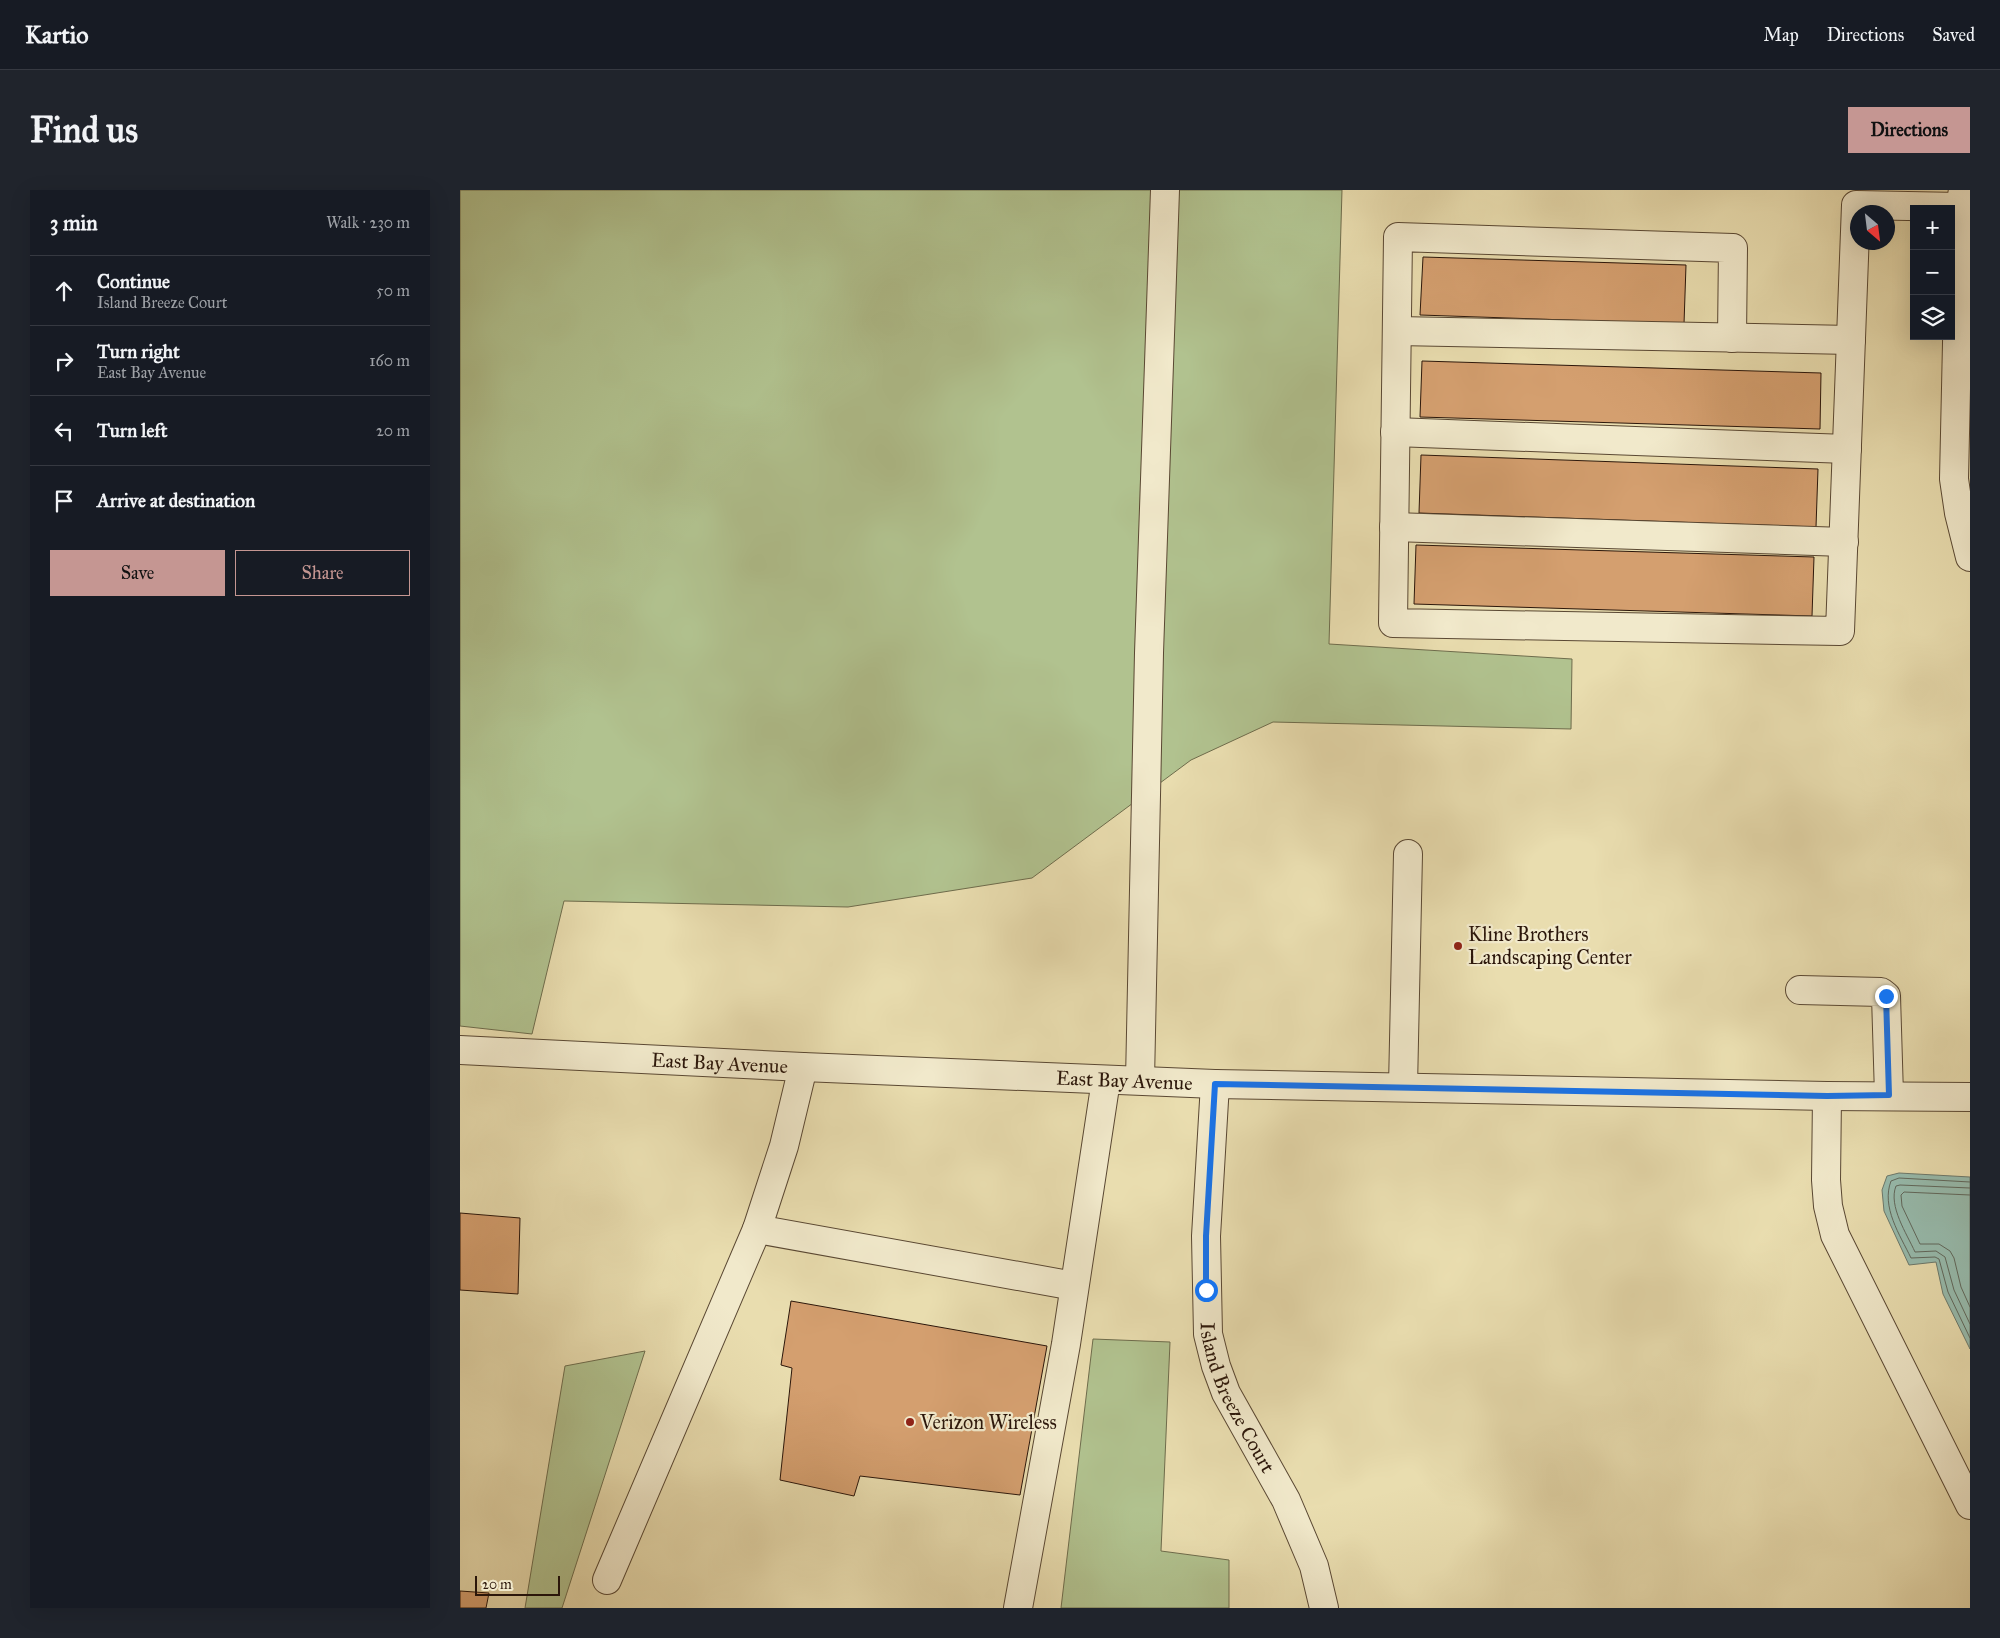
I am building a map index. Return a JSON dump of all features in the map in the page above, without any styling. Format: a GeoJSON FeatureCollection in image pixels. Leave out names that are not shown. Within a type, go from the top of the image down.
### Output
{"type":"FeatureCollection","features":[{"type":"Feature","properties":{"kind":"street"},"geometry":{"type":"LineString","coordinates":[[1140,1080],[1149,643],[1165,190]]}},
{"type":"Feature","properties":{"kind":"street"},"geometry":{"type":"LineString","coordinates":[[1732,338],[1733,248],[1398,237],[1392,623],[1840,630],[1856,205],[1961,198],[1954,480],[1959,513],[1970,557]]}},
{"type":"Feature","properties":{"kind":"street"},"geometry":{"type":"LineString","coordinates":[[1397,331],[1851,340]]}},
{"type":"Feature","properties":{"kind":"street"},"geometry":{"type":"LineString","coordinates":[[1395,432],[1847,449]]}},
{"type":"Feature","properties":{"kind":"street"},"geometry":{"type":"LineString","coordinates":[[1394,526],[1844,542]]}},
{"type":"Feature","properties":{"kind":"street"},"geometry":{"type":"LineString","coordinates":[[1403,1087],[1408,854]]}},
{"type":"Feature","properties":{"kind":"street"},"geometry":{"type":"LineString","coordinates":[[1800,990],[1881,992],[1886,996],[1889,1095]]}},
{"type":"Feature","properties":{"kind":"street","name":"East Bay Avenue"},"geometry":{"type":"LineString","coordinates":[[460,1050],[803,1067],[1215,1084],[1827,1096],[1970,1096]]}},
{"type":"Feature","properties":{"kind":"street"},"geometry":{"type":"LineString","coordinates":[[607,1580],[757,1229],[784,1146],[803,1067]]}},
{"type":"Feature","properties":{"kind":"street"},"geometry":{"type":"LineString","coordinates":[[1018,1608],[1066,1344],[1106,1080]]}},
{"type":"Feature","properties":{"kind":"street","name":"Island Breeze Court"},"geometry":{"type":"LineString","coordinates":[[1215,1084],[1206,1236],[1208,1334],[1216,1366],[1226,1393],[1286,1500],[1307,1549],[1314,1566],[1324,1608]]}},
{"type":"Feature","properties":{"kind":"street"},"geometry":{"type":"LineString","coordinates":[[1827,1096],[1826,1180],[1828,1206],[1835,1235],[1970,1505]]}},
{"type":"Feature","properties":{"kind":"street"},"geometry":{"type":"LineString","coordinates":[[757,1229],[1074,1286]]}},
{"type":"Feature","properties":{"kind":"green space"},"geometry":{"type":"Polygon","coordinates":[[[460,190],[1342,190],[1329,644],[1572,659],[1571,729],[1273,722],[1191,760],[1032,878],[848,907],[564,901],[532,1034],[460,1026],[460,190]]]}},
{"type":"Feature","properties":{"kind":"green space"},"geometry":{"type":"Polygon","coordinates":[[[1093,1339],[1170,1342],[1161,1551],[1229,1560],[1229,1608],[1061,1608],[1093,1339]]]}},
{"type":"Feature","properties":{"kind":"green space"},"geometry":{"type":"Polygon","coordinates":[[[645,1351],[562,1608],[525,1608],[565,1366],[645,1351]]]}},
{"type":"Feature","properties":{"kind":"water"},"geometry":{"type":"Polygon","coordinates":[[[1899,1173],[1970,1177],[1970,1349],[1943,1294],[1936,1262],[1909,1265],[1884,1211],[1882,1190],[1887,1176],[1899,1173]]]}},
{"type":"Feature","properties":{"kind":"building"},"geometry":{"type":"Polygon","coordinates":[[[1423,257],[1686,265],[1684,324],[1420,315],[1423,257]]]}},
{"type":"Feature","properties":{"kind":"building"},"geometry":{"type":"Polygon","coordinates":[[[1422,361],[1821,373],[1820,429],[1420,417],[1422,361]]]}},
{"type":"Feature","properties":{"kind":"building"},"geometry":{"type":"Polygon","coordinates":[[[1421,455],[1818,469],[1816,527],[1419,513],[1421,455]]]}},
{"type":"Feature","properties":{"kind":"building"},"geometry":{"type":"Polygon","coordinates":[[[1416,545],[1814,557],[1812,616],[1414,604],[1416,545]]]}},
{"type":"Feature","properties":{"kind":"building"},"geometry":{"type":"Polygon","coordinates":[[[460,1213],[520,1218],[518,1294],[460,1290],[460,1213]]]}},
{"type":"Feature","properties":{"kind":"building","name":"Verizon Wireless"},"geometry":{"type":"Polygon","coordinates":[[[791,1301],[1047,1346],[1020,1495],[860,1476],[854,1496],[780,1480],[792,1368],[781,1365],[791,1301]]]}},
{"type":"Feature","properties":{"kind":"building"},"geometry":{"type":"Polygon","coordinates":[[[460,1591],[489,1593],[486,1608],[460,1608],[460,1591]]]}},
{"type":"Feature","properties":{"kind":"place","name":"Kline Brothers Landscaping Center"},"geometry":{"type":"Point","coordinates":[1458,946]}},
{"type":"Feature","properties":{"kind":"place","name":"Verizon Wireless"},"geometry":{"type":"Point","coordinates":[910,1422]}},
{"type":"Feature","properties":{"kind":"route"},"geometry":{"type":"LineString","coordinates":[[1206,1290],[1206,1236],[1215,1084],[1827,1096],[1889,1095],[1886,996]]}}]}
